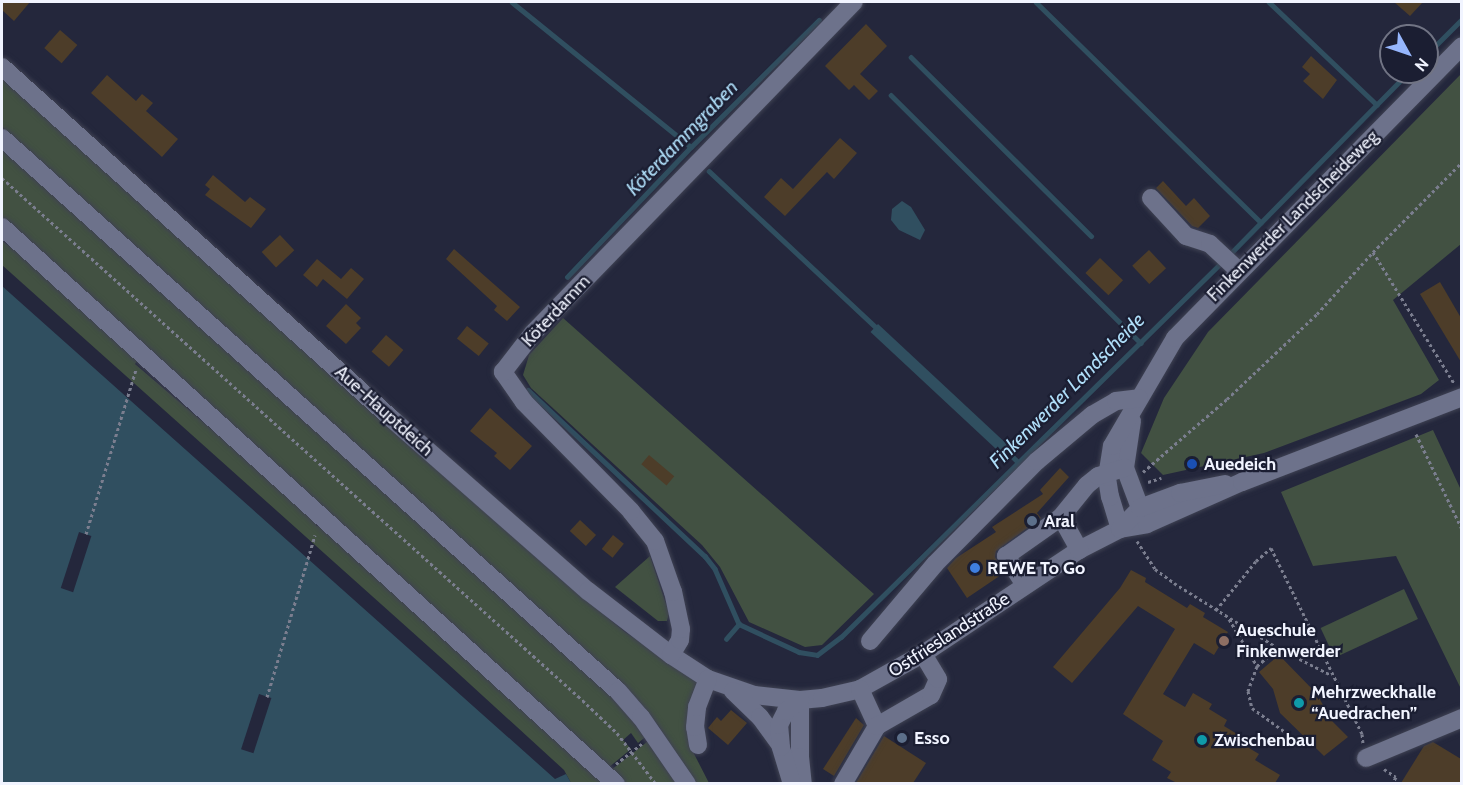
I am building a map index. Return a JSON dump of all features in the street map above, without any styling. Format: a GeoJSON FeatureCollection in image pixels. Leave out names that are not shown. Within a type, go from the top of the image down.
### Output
{"type":"FeatureCollection","features":[{"type":"Feature","properties":{"kind":"street","name":"Köterdamm"},"geometry":{"type":"LineString","coordinates":[[671,655],[680,640],[681,629],[673,592],[656,541],[632,511],[524,402],[503,372],[533,333],[854,2]]}},
{"type":"Feature","properties":{"kind":"street","name":"Finkenwerder Landscheideweg"},"geometry":{"type":"LineString","coordinates":[[1120,529],[1110,497],[1116,470],[1139,398],[1174,338],[1230,262],[1461,46]]}},
{"type":"Feature","properties":{"kind":"street","name":"Aue-Hauptdeich"},"geometry":{"type":"LineString","coordinates":[[2,67],[613,612],[708,679],[730,688],[762,696],[800,700]]}},
{"type":"Feature","properties":{"kind":"street"},"geometry":{"type":"LineString","coordinates":[[2,138],[618,691],[642,717],[687,783]]}},
{"type":"Feature","properties":{"kind":"street"},"geometry":{"type":"LineString","coordinates":[[1151,198],[1186,236],[1203,240],[1230,262]]}},
{"type":"Feature","properties":{"kind":"street"},"geometry":{"type":"LineString","coordinates":[[2,228],[616,783]]}},
{"type":"Feature","properties":{"kind":"street","name":"Ostfrieslandstraße"},"geometry":{"type":"LineString","coordinates":[[800,700],[822,698],[860,689],[923,654],[1079,550],[1120,529],[1147,524],[1242,482],[1409,419],[1459,392]]}},
{"type":"Feature","properties":{"kind":"street"},"geometry":{"type":"LineString","coordinates":[[870,641],[934,564],[1037,461],[1092,415],[1116,401],[1139,398]]}},
{"type":"Feature","properties":{"kind":"street","name":"Finkenwerder Landscheideweg"},"geometry":{"type":"LineString","coordinates":[[1116,470],[1130,487],[1140,508]]}},
{"type":"Feature","properties":{"kind":"street"},"geometry":{"type":"LineString","coordinates":[[1025,585],[1006,556],[1061,517],[1087,485],[1116,470]]}},
{"type":"Feature","properties":{"kind":"street","name":"Ostfrieslandstraße"},"geometry":{"type":"LineString","coordinates":[[1120,529],[1140,508],[1180,493],[1242,482]]}},
{"type":"Feature","properties":{"kind":"street"},"geometry":{"type":"LineString","coordinates":[[1061,517],[1079,550]]}},
{"type":"Feature","properties":{"kind":"street"},"geometry":{"type":"LineString","coordinates":[[843,783],[877,726],[931,695],[938,679],[923,654]]}},
{"type":"Feature","properties":{"kind":"street"},"geometry":{"type":"LineString","coordinates":[[698,745],[696,707],[708,679]]}},
{"type":"Feature","properties":{"kind":"street"},"geometry":{"type":"LineString","coordinates":[[730,688],[760,717],[781,747]]}},
{"type":"Feature","properties":{"kind":"street"},"geometry":{"type":"LineString","coordinates":[[860,689],[877,726]]}},
{"type":"Feature","properties":{"kind":"street"},"geometry":{"type":"LineString","coordinates":[[792,783],[778,734],[781,718],[791,705],[800,700],[800,757],[803,783]]}},
{"type":"Feature","properties":{"kind":"street"},"geometry":{"type":"LineString","coordinates":[[1366,758],[1461,718]]}},
{"type":"Feature","properties":{"kind":"path"},"geometry":{"type":"LineString","coordinates":[[1130,487],[1142,473],[1317,314],[1373,252],[1461,162]]}},
{"type":"Feature","properties":{"kind":"path"},"geometry":{"type":"LineString","coordinates":[[2,178],[578,696],[634,750],[656,783]]}},
{"type":"Feature","properties":{"kind":"path"},"geometry":{"type":"LineString","coordinates":[[1373,252],[1459,392]]}},
{"type":"Feature","properties":{"kind":"path"},"geometry":{"type":"LineString","coordinates":[[86,534],[137,364]]}},
{"type":"Feature","properties":{"kind":"path"},"geometry":{"type":"LineString","coordinates":[[1409,419],[1461,529]]}},
{"type":"Feature","properties":{"kind":"path"},"geometry":{"type":"LineString","coordinates":[[267,697],[318,526]]}},
{"type":"Feature","properties":{"kind":"path"},"geometry":{"type":"LineString","coordinates":[[1147,536],[1136,540],[1155,569],[1228,618],[1278,648],[1333,676]]}},
{"type":"Feature","properties":{"kind":"path"},"geometry":{"type":"LineString","coordinates":[[1216,610],[1256,561],[1271,548],[1362,734],[1366,758],[1396,777],[1392,783]]}},
{"type":"Feature","properties":{"kind":"path"},"geometry":{"type":"LineString","coordinates":[[1228,618],[1257,666]]}},
{"type":"Feature","properties":{"kind":"path"},"geometry":{"type":"LineString","coordinates":[[1278,648],[1257,666],[1248,691],[1252,708],[1288,734]]}},
{"type":"Feature","properties":{"kind":"path"},"geometry":{"type":"LineString","coordinates":[[628,754],[634,750]]}},
{"type":"Feature","properties":{"kind":"green space"},"geometry":{"type":"Polygon","coordinates":[[[1461,74],[1461,244],[1393,300],[1439,380],[1421,394],[1264,453],[1163,475],[1141,453],[1164,398],[1208,332],[1461,74]]]}},
{"type":"Feature","properties":{"kind":"green space"},"geometry":{"type":"Polygon","coordinates":[[[2,78],[560,579],[625,632],[700,683],[689,744],[709,783],[691,783],[663,740],[660,728],[638,700],[629,695],[10,142],[2,125],[2,78]]]}},
{"type":"Feature","properties":{"kind":"green space"},"geometry":{"type":"Polygon","coordinates":[[[2,143],[603,682],[649,734],[638,743],[631,733],[623,740],[631,749],[608,768],[2,223],[2,143]]]}},
{"type":"Feature","properties":{"kind":"green space"},"geometry":{"type":"Polygon","coordinates":[[[2,241],[35,263],[139,358],[135,364],[318,520],[316,526],[322,526],[613,783],[571,783],[564,770],[448,664],[2,265],[2,241]]]}},
{"type":"Feature","properties":{"kind":"green space"},"geometry":{"type":"Polygon","coordinates":[[[563,318],[874,594],[822,645],[805,647],[749,622],[720,567],[702,545],[531,388],[523,375],[529,355],[563,318]]]}},
{"type":"Feature","properties":{"kind":"green space"},"geometry":{"type":"Polygon","coordinates":[[[1433,430],[1461,490],[1461,689],[1396,556],[1313,566],[1281,492],[1433,430]]]}},
{"type":"Feature","properties":{"kind":"green space"},"geometry":{"type":"Polygon","coordinates":[[[650,556],[669,613],[667,621],[658,621],[615,587],[650,556]]]}},
{"type":"Feature","properties":{"kind":"green space"},"geometry":{"type":"Polygon","coordinates":[[[1404,589],[1418,619],[1335,658],[1321,628],[1404,589]]]}},
{"type":"Feature","properties":{"kind":"green space"},"geometry":{"type":"Polygon","coordinates":[[[652,738],[682,783],[624,783],[611,770],[652,738]]]}},
{"type":"Feature","properties":{"kind":"water"},"geometry":{"type":"Polygon","coordinates":[[[902,201],[911,207],[925,230],[920,240],[899,230],[891,220],[892,209],[902,201]]]}},
{"type":"Feature","properties":{"kind":"water"},"geometry":{"type":"Polygon","coordinates":[[[2,286],[555,779],[566,774],[571,783],[2,783],[2,286]]]}},
{"type":"Feature","properties":{"kind":"water"},"geometry":{"type":"Polygon","coordinates":[[[878,324],[1012,449],[1004,457],[870,332],[878,324]]]}},
{"type":"Feature","properties":{"kind":"pier"},"geometry":{"type":"Polygon","coordinates":[[[79,532],[91,536],[73,592],[61,588],[79,532]]]}},
{"type":"Feature","properties":{"kind":"pier"},"geometry":{"type":"Polygon","coordinates":[[[259,694],[271,698],[253,753],[241,749],[259,694]]]}},
{"type":"Feature","properties":{"kind":"building"},"geometry":{"type":"Polygon","coordinates":[[[2,2],[30,2],[14,21],[2,10],[2,2]]]}},
{"type":"Feature","properties":{"kind":"building"},"geometry":{"type":"Polygon","coordinates":[[[1394,2],[1423,2],[1410,16],[1394,2]]]}},
{"type":"Feature","properties":{"kind":"building"},"geometry":{"type":"Polygon","coordinates":[[[866,24],[887,46],[860,74],[878,91],[869,100],[854,85],[849,90],[825,66],[866,24]]]}},
{"type":"Feature","properties":{"kind":"building"},"geometry":{"type":"Polygon","coordinates":[[[60,30],[77,45],[62,63],[44,48],[60,30]]]}},
{"type":"Feature","properties":{"kind":"building"},"geometry":{"type":"Polygon","coordinates":[[[1311,56],[1337,80],[1323,99],[1303,81],[1310,74],[1302,67],[1311,56]]]}},
{"type":"Feature","properties":{"kind":"building"},"geometry":{"type":"Polygon","coordinates":[[[107,75],[136,101],[142,94],[153,103],[146,111],[178,139],[162,157],[91,93],[107,75]]]}},
{"type":"Feature","properties":{"kind":"building"},"geometry":{"type":"Polygon","coordinates":[[[840,138],[857,153],[834,179],[827,172],[785,216],[764,197],[781,178],[793,189],[840,138]]]}},
{"type":"Feature","properties":{"kind":"building"},"geometry":{"type":"Polygon","coordinates":[[[213,175],[245,202],[250,197],[266,209],[251,228],[205,195],[210,189],[205,185],[213,175]]]}},
{"type":"Feature","properties":{"kind":"building"},"geometry":{"type":"Polygon","coordinates":[[[1163,181],[1186,206],[1194,198],[1210,216],[1198,228],[1192,226],[1156,188],[1163,181]]]}},
{"type":"Feature","properties":{"kind":"building"},"geometry":{"type":"Polygon","coordinates":[[[280,235],[294,250],[276,267],[262,252],[280,235]]]}},
{"type":"Feature","properties":{"kind":"building"},"geometry":{"type":"Polygon","coordinates":[[[454,249],[520,307],[507,321],[494,310],[497,306],[446,259],[454,249]]]}},
{"type":"Feature","properties":{"kind":"building"},"geometry":{"type":"Polygon","coordinates":[[[1149,250],[1166,268],[1149,284],[1132,266],[1149,250]]]}},
{"type":"Feature","properties":{"kind":"building"},"geometry":{"type":"Polygon","coordinates":[[[1100,258],[1123,280],[1108,295],[1085,273],[1100,258]]]}},
{"type":"Feature","properties":{"kind":"building"},"geometry":{"type":"Polygon","coordinates":[[[317,259],[341,279],[351,268],[364,279],[347,299],[323,279],[317,287],[303,275],[317,259]]]}},
{"type":"Feature","properties":{"kind":"building"},"geometry":{"type":"Polygon","coordinates":[[[1440,282],[1461,318],[1461,362],[1420,294],[1440,282]]]}},
{"type":"Feature","properties":{"kind":"building"},"geometry":{"type":"Polygon","coordinates":[[[346,304],[361,318],[356,323],[361,328],[346,344],[326,326],[346,304]]]}},
{"type":"Feature","properties":{"kind":"building"},"geometry":{"type":"Polygon","coordinates":[[[467,326],[489,344],[479,356],[457,338],[467,326]]]}},
{"type":"Feature","properties":{"kind":"building"},"geometry":{"type":"Polygon","coordinates":[[[386,335],[403,350],[389,367],[372,352],[386,335]]]}},
{"type":"Feature","properties":{"kind":"building"},"geometry":{"type":"Polygon","coordinates":[[[490,408],[532,446],[510,470],[494,456],[497,453],[470,431],[490,408]]]}},
{"type":"Feature","properties":{"kind":"building"},"geometry":{"type":"Polygon","coordinates":[[[649,455],[674,476],[667,485],[641,464],[649,455]]]}},
{"type":"Feature","properties":{"kind":"building"},"geometry":{"type":"Polygon","coordinates":[[[1060,468],[1069,477],[1037,513],[1041,518],[996,551],[995,557],[1004,573],[967,598],[947,568],[956,558],[996,532],[992,527],[1043,494],[1040,490],[1060,468]]]}},
{"type":"Feature","properties":{"kind":"building"},"geometry":{"type":"Polygon","coordinates":[[[580,520],[596,535],[586,546],[570,531],[580,520]]]}},
{"type":"Feature","properties":{"kind":"building"},"geometry":{"type":"Polygon","coordinates":[[[613,535],[624,544],[613,558],[602,549],[613,535]]]}},
{"type":"Feature","properties":{"kind":"building"},"geometry":{"type":"Polygon","coordinates":[[[1131,570],[1146,578],[1145,582],[1187,608],[1190,604],[1205,613],[1203,617],[1228,632],[1214,655],[1194,643],[1163,694],[1185,707],[1193,693],[1212,704],[1209,709],[1227,720],[1224,726],[1242,737],[1239,742],[1259,754],[1255,760],[1280,775],[1275,783],[1177,783],[1167,778],[1171,772],[1152,760],[1163,741],[1123,714],[1175,629],[1138,606],[1072,683],[1053,667],[1120,588],[1131,570]]]}},
{"type":"Feature","properties":{"kind":"building","name":"Mehrzweckhalle “Auedrachen”"},"geometry":{"type":"Polygon","coordinates":[[[1279,655],[1317,694],[1331,720],[1348,737],[1324,756],[1280,713],[1273,689],[1259,672],[1279,655]]]}},
{"type":"Feature","properties":{"kind":"building"},"geometry":{"type":"Polygon","coordinates":[[[731,710],[747,723],[728,745],[708,728],[717,717],[721,721],[731,710]]]}},
{"type":"Feature","properties":{"kind":"building"},"geometry":{"type":"Polygon","coordinates":[[[856,718],[864,725],[834,776],[823,769],[856,718]]]}},
{"type":"Feature","properties":{"kind":"building"},"geometry":{"type":"Polygon","coordinates":[[[884,736],[926,763],[913,783],[856,783],[884,736]]]}},
{"type":"Feature","properties":{"kind":"building"},"geometry":{"type":"Polygon","coordinates":[[[1433,742],[1461,759],[1461,783],[1401,783],[1424,746],[1433,742]]]}},
{"type":"Feature","properties":{"kind":"waterway"},"geometry":{"type":"LineString","coordinates":[[512,2],[691,147]]}},
{"type":"Feature","properties":{"kind":"waterway"},"geometry":{"type":"LineString","coordinates":[[1036,2],[1261,222]]}},
{"type":"Feature","properties":{"kind":"waterway"},"geometry":{"type":"LineString","coordinates":[[1269,2],[1377,105]]}},
{"type":"Feature","properties":{"kind":"waterway","name":"Finkenwerder Landscheide"},"geometry":{"type":"LineString","coordinates":[[1439,42],[1462,19]]}},
{"type":"Feature","properties":{"kind":"waterway","name":"Köterdammgraben"},"geometry":{"type":"LineString","coordinates":[[567,277],[691,147],[819,20]]}},
{"type":"Feature","properties":{"kind":"waterway"},"geometry":{"type":"LineString","coordinates":[[911,57],[1091,236]]}},
{"type":"Feature","properties":{"kind":"waterway","name":"Finkenwerder Landscheide"},"geometry":{"type":"LineString","coordinates":[[1228,256],[1397,84]]}},
{"type":"Feature","properties":{"kind":"waterway"},"geometry":{"type":"LineString","coordinates":[[891,95],[1141,343]]}},
{"type":"Feature","properties":{"kind":"waterway"},"geometry":{"type":"LineString","coordinates":[[709,171],[878,329]]}},
{"type":"Feature","properties":{"kind":"waterway","name":"Finkenwerder Landscheide"},"geometry":{"type":"LineString","coordinates":[[726,639],[739,624],[799,652],[817,655],[841,637],[1222,262]]}},
{"type":"Feature","properties":{"kind":"waterway"},"geometry":{"type":"LineString","coordinates":[[528,390],[705,556],[715,569],[739,624]]}},
{"type":"Feature","properties":{"kind":"waterway"},"geometry":{"type":"LineString","coordinates":[[1006,450],[1018,462]]}},
{"type":"Feature","properties":{"kind":"place","name":"Auedeich"},"geometry":{"type":"Point","coordinates":[1192,464]}},
{"type":"Feature","properties":{"kind":"place","name":"Aral"},"geometry":{"type":"Point","coordinates":[1032,521]}},
{"type":"Feature","properties":{"kind":"place","name":"REWE To Go"},"geometry":{"type":"Point","coordinates":[975,568]}},
{"type":"Feature","properties":{"kind":"place","name":"Aueschule Finkenwerder"},"geometry":{"type":"Point","coordinates":[1224,641]}},
{"type":"Feature","properties":{"kind":"place","name":"Mehrzweckhalle “Auedrachen”"},"geometry":{"type":"Point","coordinates":[1299,703]}},
{"type":"Feature","properties":{"kind":"place","name":"Esso"},"geometry":{"type":"Point","coordinates":[902,738]}},
{"type":"Feature","properties":{"kind":"place","name":"Zwischenbau"},"geometry":{"type":"Point","coordinates":[1202,740]}}]}
